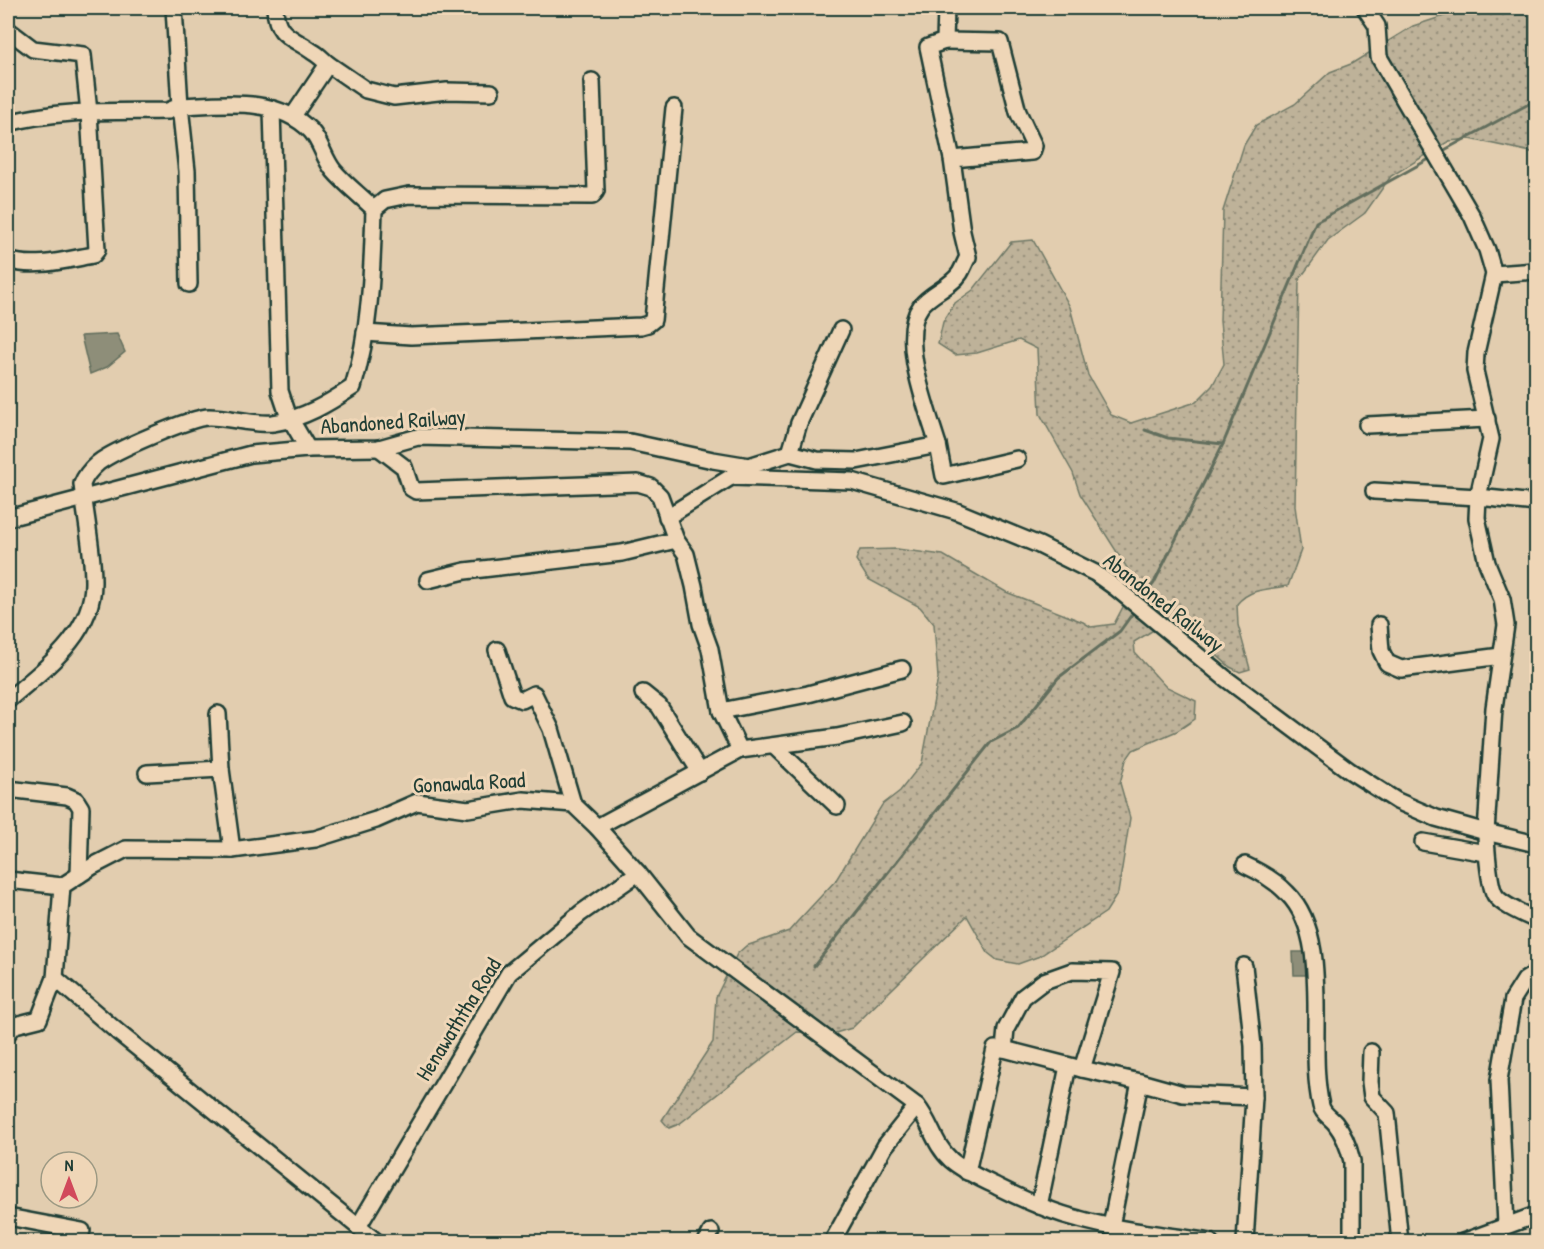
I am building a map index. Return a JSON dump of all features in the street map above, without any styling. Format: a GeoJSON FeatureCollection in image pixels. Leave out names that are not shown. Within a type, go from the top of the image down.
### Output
{"type":"FeatureCollection","features":[{"type":"Feature","properties":{"kind":"street"},"geometry":{"type":"LineString","coordinates":[[174,8],[180,106],[187,171],[189,284]]}},
{"type":"Feature","properties":{"kind":"street"},"geometry":{"type":"LineString","coordinates":[[275,8],[278,27],[289,38],[314,52],[366,90],[394,97],[447,91],[491,92]]}},
{"type":"Feature","properties":{"kind":"street"},"geometry":{"type":"LineString","coordinates":[[945,41],[946,8]]}},
{"type":"Feature","properties":{"kind":"street"},"geometry":{"type":"LineString","coordinates":[[1365,8],[1377,26],[1379,57],[1472,216],[1487,250],[1494,274],[1476,352],[1475,371],[1491,439],[1478,497],[1477,518],[1487,563],[1502,599],[1506,625],[1494,708],[1486,853],[1495,895],[1507,905],[1536,920]]}},
{"type":"Feature","properties":{"kind":"street"},"geometry":{"type":"LineString","coordinates":[[8,30],[33,49],[83,55],[89,112],[97,250],[93,255],[52,262],[15,263],[8,260]]}},
{"type":"Feature","properties":{"kind":"street"},"geometry":{"type":"LineString","coordinates":[[952,159],[1032,152],[1034,146],[1018,112],[1000,42],[945,41],[928,47],[952,159],[962,232],[968,256],[959,274],[921,306],[912,325],[912,345],[944,476],[1017,459]]}},
{"type":"Feature","properties":{"kind":"street"},"geometry":{"type":"LineString","coordinates":[[293,116],[328,64]]}},
{"type":"Feature","properties":{"kind":"street"},"geometry":{"type":"LineString","coordinates":[[374,208],[385,200],[409,195],[592,196],[596,191],[592,81]]}},
{"type":"Feature","properties":{"kind":"street"},"geometry":{"type":"LineString","coordinates":[[8,123],[37,116],[89,112],[168,111],[180,106],[238,103],[272,109],[293,116],[312,132],[333,170],[374,208],[371,298],[360,362],[353,387],[311,412],[290,419],[272,423],[207,417],[119,450],[99,462],[84,477],[82,484],[94,582],[88,615],[59,656],[8,700]]}},
{"type":"Feature","properties":{"kind":"street"},"geometry":{"type":"LineString","coordinates":[[365,333],[411,336],[648,324],[652,320],[674,108]]}},
{"type":"Feature","properties":{"kind":"street"},"geometry":{"type":"LineString","coordinates":[[272,109],[280,391],[290,419],[308,449]]}},
{"type":"Feature","properties":{"kind":"street"},"geometry":{"type":"LineString","coordinates":[[1494,274],[1536,271]]}},
{"type":"Feature","properties":{"kind":"street"},"geometry":{"type":"LineString","coordinates":[[841,330],[799,423],[790,453],[817,460],[856,461],[938,445]]}},
{"type":"Feature","properties":{"kind":"street"},"geometry":{"type":"LineString","coordinates":[[1367,425],[1487,419]]}},
{"type":"Feature","properties":{"kind":"street","name":"Abandoned Railway"},"geometry":{"type":"LineString","coordinates":[[8,518],[251,454],[308,449],[379,448],[418,437],[630,442],[749,466],[790,453]]}},
{"type":"Feature","properties":{"kind":"street"},"geometry":{"type":"LineString","coordinates":[[379,448],[404,466],[411,488],[416,491],[638,483],[651,487],[660,496],[676,540],[686,554],[701,624],[710,649],[721,711],[740,750]]}},
{"type":"Feature","properties":{"kind":"street"},"geometry":{"type":"LineString","coordinates":[[667,517],[749,466]]}},
{"type":"Feature","properties":{"kind":"street","name":"Abandoned Railway"},"geometry":{"type":"LineString","coordinates":[[731,477],[852,481],[956,511],[1039,545],[1095,573],[1116,588],[1225,678],[1350,771],[1397,801],[1436,818],[1536,844]]}},
{"type":"Feature","properties":{"kind":"street"},"geometry":{"type":"LineString","coordinates":[[1374,491],[1536,503]]}},
{"type":"Feature","properties":{"kind":"street"},"geometry":{"type":"LineString","coordinates":[[428,580],[465,571],[622,553],[676,540]]}},
{"type":"Feature","properties":{"kind":"street"},"geometry":{"type":"LineString","coordinates":[[1379,625],[1382,651],[1387,663],[1401,669],[1501,656]]}},
{"type":"Feature","properties":{"kind":"street"},"geometry":{"type":"LineString","coordinates":[[497,650],[512,696],[522,700],[534,694],[551,729],[573,804],[638,873],[688,936],[916,1106],[926,1119],[940,1147],[951,1160],[967,1172],[1039,1206],[1079,1219],[1112,1227],[1210,1242]]}},
{"type":"Feature","properties":{"kind":"street"},"geometry":{"type":"LineString","coordinates":[[721,711],[808,694],[902,669]]}},
{"type":"Feature","properties":{"kind":"street"},"geometry":{"type":"LineString","coordinates":[[643,693],[659,706],[700,772]]}},
{"type":"Feature","properties":{"kind":"street"},"geometry":{"type":"LineString","coordinates":[[218,714],[221,769],[232,850]]}},
{"type":"Feature","properties":{"kind":"street"},"geometry":{"type":"LineString","coordinates":[[597,827],[740,750],[837,737],[903,723]]}},
{"type":"Feature","properties":{"kind":"street"},"geometry":{"type":"LineString","coordinates":[[774,746],[837,806]]}},
{"type":"Feature","properties":{"kind":"street"},"geometry":{"type":"LineString","coordinates":[[147,773],[221,769]]}},
{"type":"Feature","properties":{"kind":"street"},"geometry":{"type":"LineString","coordinates":[[8,789],[67,796],[76,800],[81,808],[79,875]]}},
{"type":"Feature","properties":{"kind":"street","name":"Gonawala Road"},"geometry":{"type":"LineString","coordinates":[[62,886],[126,849],[232,850],[315,839],[376,820],[417,802],[468,809],[523,800],[573,804]]}},
{"type":"Feature","properties":{"kind":"street"},"geometry":{"type":"LineString","coordinates":[[1423,842],[1486,853]]}},
{"type":"Feature","properties":{"kind":"street"},"geometry":{"type":"LineString","coordinates":[[1245,865],[1262,873],[1288,893],[1307,921],[1312,938],[1315,957],[1318,1084],[1324,1113],[1336,1124],[1350,1150],[1352,1242]]}},
{"type":"Feature","properties":{"kind":"street","name":"Henawaththa Road"},"geometry":{"type":"LineString","coordinates":[[358,1227],[509,973],[581,913],[638,873]]}},
{"type":"Feature","properties":{"kind":"street"},"geometry":{"type":"LineString","coordinates":[[8,880],[62,886],[55,978],[39,1019],[15,1025],[8,1033]]}},
{"type":"Feature","properties":{"kind":"street"},"geometry":{"type":"LineString","coordinates":[[1244,966],[1253,1046],[1254,1097],[1245,1242]]}},
{"type":"Feature","properties":{"kind":"street"},"geometry":{"type":"LineString","coordinates":[[1004,1049],[1006,1029],[1023,997],[1044,981],[1072,970],[1112,972],[1075,1068],[1039,1206]]}},
{"type":"Feature","properties":{"kind":"street"},"geometry":{"type":"LineString","coordinates":[[1506,1225],[1499,1080],[1513,999],[1525,980],[1536,973]]}},
{"type":"Feature","properties":{"kind":"street"},"geometry":{"type":"LineString","coordinates":[[55,978],[119,1033],[377,1242]]}},
{"type":"Feature","properties":{"kind":"street"},"geometry":{"type":"LineString","coordinates":[[967,1172],[995,1049],[1004,1049],[1183,1094],[1254,1097]]}},
{"type":"Feature","properties":{"kind":"street"},"geometry":{"type":"LineString","coordinates":[[1371,1052],[1372,1098],[1387,1113],[1400,1242]]}},
{"type":"Feature","properties":{"kind":"street"},"geometry":{"type":"LineString","coordinates":[[1112,1227],[1140,1082]]}},
{"type":"Feature","properties":{"kind":"street"},"geometry":{"type":"LineString","coordinates":[[832,1242],[885,1146],[916,1106]]}},
{"type":"Feature","properties":{"kind":"street"},"geometry":{"type":"LineString","coordinates":[[1463,1242],[1536,1215]]}},
{"type":"Feature","properties":{"kind":"street"},"geometry":{"type":"LineString","coordinates":[[8,1216],[82,1230]]}},
{"type":"Feature","properties":{"kind":"shaded area"},"geometry":{"type":"Polygon","coordinates":[[[1469,8],[1536,8],[1536,153],[1470,139],[1449,141],[1391,176],[1365,213],[1328,240],[1299,280],[1295,506],[1301,550],[1288,586],[1254,592],[1237,604],[1238,625],[1250,669],[1240,672],[1230,667],[1180,622],[1168,621],[1134,642],[1135,653],[1165,686],[1196,701],[1195,719],[1177,731],[1133,750],[1126,760],[1120,783],[1130,818],[1118,893],[1106,912],[1040,956],[1018,964],[997,960],[988,953],[967,916],[852,1028],[832,1034],[797,1032],[679,1124],[669,1128],[662,1120],[713,1042],[716,997],[737,954],[746,946],[789,931],[836,880],[882,805],[900,791],[922,763],[938,678],[934,624],[920,607],[868,579],[856,560],[860,550],[897,549],[943,555],[1006,592],[1091,627],[1114,624],[1136,582],[1080,494],[1073,473],[1040,414],[1037,349],[1019,340],[977,353],[955,355],[938,344],[943,322],[955,303],[973,290],[1011,242],[1033,240],[1070,307],[1088,375],[1111,415],[1131,423],[1196,402],[1212,386],[1224,364],[1220,321],[1223,211],[1244,145],[1256,125],[1295,104],[1330,72],[1351,64],[1413,26],[1469,8]]]}},
{"type":"Feature","properties":{"kind":"shaded area"},"geometry":{"type":"Polygon","coordinates":[[[117,334],[125,352],[107,367],[90,374],[81,336],[117,334]]]}},
{"type":"Feature","properties":{"kind":"shaded area"},"geometry":{"type":"Polygon","coordinates":[[[1293,952],[1307,952],[1307,975],[1294,975],[1293,952]]]}},
{"type":"Feature","properties":{"kind":"waterway"},"geometry":{"type":"LineString","coordinates":[[1439,153],[1536,100]]}},
{"type":"Feature","properties":{"kind":"waterway"},"geometry":{"type":"LineString","coordinates":[[1140,602],[1154,583],[1223,444],[1316,222],[1431,158]]}},
{"type":"Feature","properties":{"kind":"waterway"},"geometry":{"type":"LineString","coordinates":[[1145,430],[1168,438],[1223,444]]}},
{"type":"Feature","properties":{"kind":"waterway"},"geometry":{"type":"LineString","coordinates":[[814,966],[991,742],[1018,728],[1058,678],[1120,631],[1135,610]]}}]}
